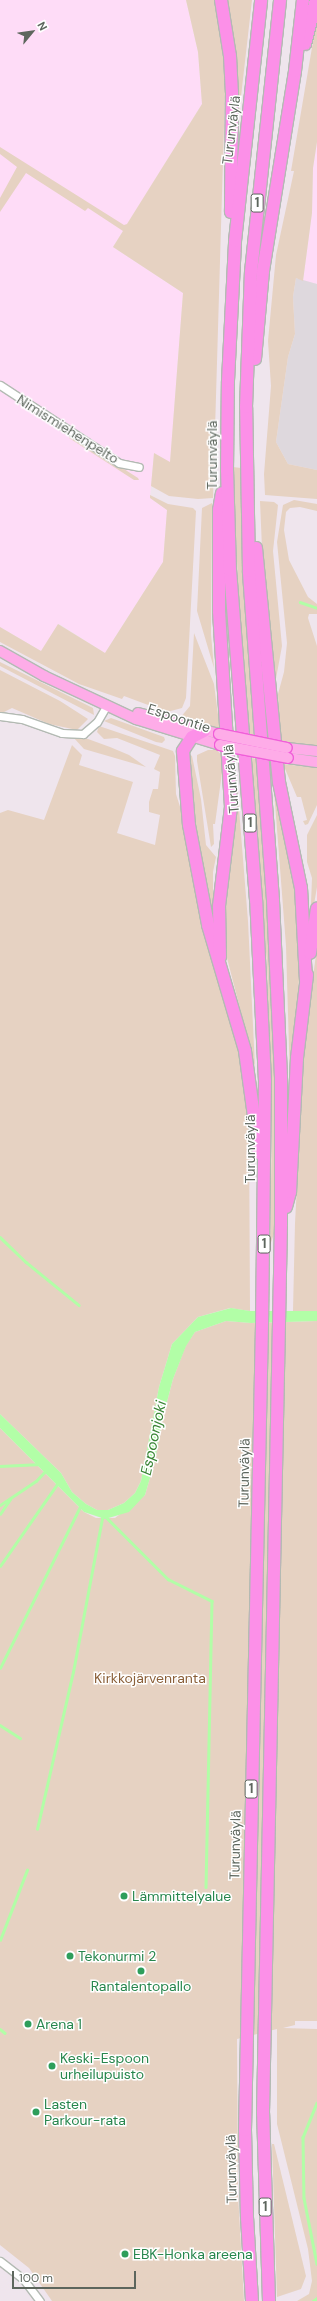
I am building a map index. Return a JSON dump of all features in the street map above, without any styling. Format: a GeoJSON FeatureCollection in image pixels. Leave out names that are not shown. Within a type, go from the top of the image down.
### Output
{"type":"FeatureCollection","features":[{"type":"Feature","properties":{"kind":"highway"},"geometry":{"type":"LineString","coordinates":[[221,0],[230,56],[232,92],[230,206],[235,241]]}},
{"type":"Feature","properties":{"kind":"highway","name":"Turunväylä"},"geometry":{"type":"LineString","coordinates":[[252,2301],[247,2218],[245,2130],[262,1324],[265,1081],[261,992],[236,661],[227,470],[228,381],[235,241],[261,0]]}},
{"type":"Feature","properties":{"kind":"highway","name":"1"},"geometry":{"type":"LineString","coordinates":[[269,2301],[264,2113],[281,1224],[281,1077],[278,988],[252,624],[246,469],[246,407],[252,264],[280,0]]}},
{"type":"Feature","properties":{"kind":"highway"},"geometry":{"type":"LineString","coordinates":[[246,407],[254,381],[263,271],[296,71],[303,0]]}},
{"type":"Feature","properties":{"kind":"highway"},"geometry":{"type":"LineString","coordinates":[[296,71],[304,48],[316,0]]}},
{"type":"Feature","properties":{"kind":"highway"},"geometry":{"type":"LineString","coordinates":[[246,469],[253,503],[258,577],[279,782],[301,888],[306,981]]}},
{"type":"Feature","properties":{"kind":"highway"},"geometry":{"type":"LineString","coordinates":[[220,957],[219,906],[231,807],[219,612],[219,510],[227,470]]}},
{"type":"Feature","properties":{"kind":"highway"},"geometry":{"type":"LineString","coordinates":[[204,731],[192,737],[183,751],[189,824],[207,919],[220,957],[245,1051],[252,1091],[257,1143],[264,1177]]}},
{"type":"Feature","properties":{"kind":"highway"},"geometry":{"type":"LineString","coordinates":[[281,1224],[290,1192],[297,1058],[306,981],[317,909]]}},
{"type":"Feature","properties":{"kind":"main road","name":"Espoontie"},"geometry":{"type":"LineString","coordinates":[[0,651],[44,676],[136,719],[192,737],[220,745],[288,753],[317,751]]}},
{"type":"Feature","properties":{"kind":"main road","name":"Espoontie"},"geometry":{"type":"LineString","coordinates":[[107,705],[219,734],[317,762]]}},
{"type":"Feature","properties":{"kind":"street","name":"Nimismiehenpelto"},"geometry":{"type":"LineString","coordinates":[[0,385],[119,463],[139,467]]}},
{"type":"Feature","properties":{"kind":"street"},"geometry":{"type":"LineString","coordinates":[[0,716],[22,719],[62,733],[83,734],[89,731],[107,705]]}},
{"type":"Feature","properties":{"kind":"street"},"geometry":{"type":"LineString","coordinates":[[0,2261],[24,2280],[40,2301]]}},
{"type":"Feature","properties":{"kind":"shaded area"},"geometry":{"type":"Polygon","coordinates":[[[0,0],[186,0],[198,52],[202,104],[113,247],[183,293],[170,463],[154,453],[150,498],[167,510],[163,562],[105,653],[59,624],[41,651],[0,627],[0,0]]]}},
{"type":"Feature","properties":{"kind":"shaded area"},"geometry":{"type":"Polygon","coordinates":[[[317,142],[317,284],[303,281],[312,213],[313,168],[317,142]]]}},
{"type":"Feature","properties":{"kind":"shaded area"},"geometry":{"type":"Polygon","coordinates":[[[296,278],[317,284],[317,470],[288,464],[276,442],[288,357],[295,334],[293,297],[296,278]]]}},
{"type":"Feature","properties":{"kind":"green space"},"geometry":{"type":"Polygon","coordinates":[[[186,0],[214,0],[223,57],[225,92],[213,498],[198,499],[169,496],[151,486],[154,453],[170,462],[183,293],[113,247],[123,231],[88,208],[85,211],[26,173],[0,212],[0,198],[17,167],[0,154],[0,147],[124,225],[127,224],[202,104],[198,52],[186,0]]]}},
{"type":"Feature","properties":{"kind":"green space"},"geometry":{"type":"Polygon","coordinates":[[[226,0],[252,0],[238,123],[236,84],[226,0]]]}},
{"type":"Feature","properties":{"kind":"green space"},"geometry":{"type":"Polygon","coordinates":[[[317,18],[317,142],[313,168],[312,213],[303,281],[296,278],[293,297],[295,334],[288,357],[276,442],[288,464],[317,470],[317,499],[265,495],[264,474],[271,386],[268,341],[276,255],[294,171],[291,171],[317,18]]]}},
{"type":"Feature","properties":{"kind":"green space"},"geometry":{"type":"Polygon","coordinates":[[[71,435],[139,480],[134,480],[69,438],[71,435]]]}},
{"type":"Feature","properties":{"kind":"green space"},"geometry":{"type":"Polygon","coordinates":[[[233,467],[241,468],[242,550],[255,739],[249,738],[240,632],[233,467]]]}},
{"type":"Feature","properties":{"kind":"green space"},"geometry":{"type":"Polygon","coordinates":[[[150,495],[168,504],[193,508],[196,511],[186,698],[182,708],[167,712],[124,696],[122,699],[79,684],[0,642],[0,627],[41,651],[58,624],[105,653],[163,562],[167,510],[150,498],[150,495]]]}},
{"type":"Feature","properties":{"kind":"green space"},"geometry":{"type":"Polygon","coordinates":[[[294,500],[317,504],[317,511],[300,507],[290,508],[286,512],[284,530],[289,560],[308,597],[317,604],[317,614],[309,614],[308,618],[317,646],[317,746],[280,744],[278,694],[284,672],[287,643],[277,542],[283,505],[294,500]]]}},
{"type":"Feature","properties":{"kind":"green space"},"geometry":{"type":"Polygon","coordinates":[[[260,501],[274,502],[278,505],[273,551],[282,646],[275,684],[263,572],[260,501]]]}},
{"type":"Feature","properties":{"kind":"green space"},"geometry":{"type":"Polygon","coordinates":[[[212,503],[211,634],[214,668],[197,611],[202,508],[212,503]]]}},
{"type":"Feature","properties":{"kind":"green space"},"geometry":{"type":"Polygon","coordinates":[[[194,633],[214,684],[220,730],[180,718],[190,706],[194,633]]]}},
{"type":"Feature","properties":{"kind":"green space"},"geometry":{"type":"Polygon","coordinates":[[[0,662],[93,708],[94,715],[0,666],[0,662]]]}},
{"type":"Feature","properties":{"kind":"green space"},"geometry":{"type":"Polygon","coordinates":[[[0,670],[60,701],[88,719],[77,730],[49,724],[12,708],[0,714],[0,670]]]}},
{"type":"Feature","properties":{"kind":"green space"},"geometry":{"type":"Polygon","coordinates":[[[111,718],[164,737],[165,740],[162,743],[156,742],[104,721],[111,718]]]}},
{"type":"Feature","properties":{"kind":"green space"},"geometry":{"type":"Polygon","coordinates":[[[99,726],[173,751],[175,756],[176,794],[187,829],[198,909],[243,1069],[249,1125],[250,1311],[230,1308],[198,1317],[172,1344],[159,1387],[141,1481],[135,1493],[124,1503],[108,1510],[97,1510],[86,1504],[72,1492],[61,1473],[0,1414],[0,813],[8,810],[44,820],[72,745],[82,755],[79,765],[133,782],[117,833],[155,845],[160,815],[149,812],[149,802],[153,789],[158,789],[160,772],[154,769],[160,755],[117,738],[104,739],[97,732],[99,726]]]}},
{"type":"Feature","properties":{"kind":"green space"},"geometry":{"type":"Polygon","coordinates":[[[73,737],[88,739],[110,747],[129,755],[146,767],[84,749],[73,737]]]}},
{"type":"Feature","properties":{"kind":"green space"},"geometry":{"type":"Polygon","coordinates":[[[208,750],[217,750],[224,758],[215,824],[213,824],[214,844],[211,847],[197,761],[197,755],[208,750]]]}},
{"type":"Feature","properties":{"kind":"green space"},"geometry":{"type":"Polygon","coordinates":[[[189,754],[192,756],[201,799],[206,845],[216,857],[213,872],[213,915],[211,914],[201,863],[191,792],[189,754]]]}},
{"type":"Feature","properties":{"kind":"green space"},"geometry":{"type":"Polygon","coordinates":[[[251,758],[257,759],[266,862],[276,1072],[274,1234],[270,1245],[272,1119],[267,964],[251,758]]]}},
{"type":"Feature","properties":{"kind":"green space"},"geometry":{"type":"Polygon","coordinates":[[[235,759],[248,921],[255,1067],[225,950],[224,902],[236,816],[235,759]]]}},
{"type":"Feature","properties":{"kind":"green space"},"geometry":{"type":"Polygon","coordinates":[[[272,764],[294,876],[301,958],[290,1082],[286,946],[272,764]]]}},
{"type":"Feature","properties":{"kind":"green space"},"geometry":{"type":"Polygon","coordinates":[[[283,764],[317,768],[317,805],[308,824],[305,825],[303,821],[307,820],[301,797],[297,797],[283,764]]]}},
{"type":"Feature","properties":{"kind":"green space"},"geometry":{"type":"Polygon","coordinates":[[[317,815],[317,887],[310,928],[312,878],[307,862],[307,835],[317,815]]]}},
{"type":"Feature","properties":{"kind":"green space"},"geometry":{"type":"Polygon","coordinates":[[[317,947],[317,1311],[293,1311],[295,1223],[305,1037],[317,947]]]}},
{"type":"Feature","properties":{"kind":"green space","name":"Kirkkojärvenranta"},"geometry":{"type":"Polygon","coordinates":[[[226,1321],[251,1323],[317,1321],[317,2021],[295,2021],[295,2025],[283,2028],[317,2029],[317,2301],[297,2301],[309,2294],[312,2281],[308,2249],[277,2124],[277,2029],[237,2039],[238,2194],[244,2301],[52,2301],[29,2268],[0,2245],[0,1428],[84,1512],[96,1518],[115,1518],[145,1495],[155,1461],[162,1421],[173,1379],[186,1345],[195,1332],[226,1321]]]}},
{"type":"Feature","properties":{"kind":"green space"},"geometry":{"type":"Polygon","coordinates":[[[272,2144],[274,2144],[306,2276],[301,2289],[277,2297],[272,2144]]]}},
{"type":"Feature","properties":{"kind":"water","name":"Espoonjoki"},"geometry":{"type":"Polygon","coordinates":[[[231,1308],[250,1311],[317,1311],[317,1321],[251,1323],[226,1321],[195,1332],[186,1346],[173,1379],[162,1421],[155,1461],[145,1495],[129,1512],[105,1519],[84,1512],[0,1428],[0,1414],[61,1473],[72,1492],[86,1504],[97,1510],[108,1510],[124,1503],[135,1493],[141,1481],[159,1387],[172,1344],[198,1317],[231,1308]]]}},
{"type":"Feature","properties":{"kind":"waterway"},"geometry":{"type":"LineString","coordinates":[[300,602],[317,608]]}},
{"type":"Feature","properties":{"kind":"waterway"},"geometry":{"type":"LineString","coordinates":[[0,1237],[26,1262],[79,1305]]}},
{"type":"Feature","properties":{"kind":"waterway"},"geometry":{"type":"LineString","coordinates":[[0,1466],[41,1464]]}},
{"type":"Feature","properties":{"kind":"waterway"},"geometry":{"type":"LineString","coordinates":[[0,1505],[36,1481],[47,1469]]}},
{"type":"Feature","properties":{"kind":"waterway"},"geometry":{"type":"LineString","coordinates":[[0,1566],[58,1483]]}},
{"type":"Feature","properties":{"kind":"waterway"},"geometry":{"type":"LineString","coordinates":[[0,1514],[10,1499]]}},
{"type":"Feature","properties":{"kind":"waterway"},"geometry":{"type":"LineString","coordinates":[[0,1668],[81,1505]]}},
{"type":"Feature","properties":{"kind":"waterway"},"geometry":{"type":"LineString","coordinates":[[106,1517],[168,1579],[212,1601],[206,1887]]}},
{"type":"Feature","properties":{"kind":"waterway"},"geometry":{"type":"LineString","coordinates":[[37,1829],[73,1672],[102,1518]]}},
{"type":"Feature","properties":{"kind":"waterway"},"geometry":{"type":"LineString","coordinates":[[0,1725],[20,1738]]}},
{"type":"Feature","properties":{"kind":"waterway"},"geometry":{"type":"LineString","coordinates":[[0,1940],[27,1870]]}},
{"type":"Feature","properties":{"kind":"waterway"},"geometry":{"type":"LineString","coordinates":[[0,2029],[5,2033]]}},
{"type":"Feature","properties":{"kind":"waterway"},"geometry":{"type":"LineString","coordinates":[[317,2103],[303,2137],[304,2198],[317,2264]]}},
{"type":"Feature","properties":{"kind":"waterway"},"geometry":{"type":"LineString","coordinates":[[313,2301],[317,2298]]}},
{"type":"Feature","properties":{"kind":"place","name":"Lämmittelyalue"},"geometry":{"type":"Point","coordinates":[124,1896]}},
{"type":"Feature","properties":{"kind":"place","name":"Tekonurmi 2"},"geometry":{"type":"Point","coordinates":[70,1956]}},
{"type":"Feature","properties":{"kind":"place","name":"Rantalentopallo"},"geometry":{"type":"Point","coordinates":[141,1971]}},
{"type":"Feature","properties":{"kind":"place","name":"Arena 1"},"geometry":{"type":"Point","coordinates":[28,2024]}},
{"type":"Feature","properties":{"kind":"place","name":"Keski-Espoon urheilupuisto"},"geometry":{"type":"Point","coordinates":[52,2066]}},
{"type":"Feature","properties":{"kind":"place","name":"Lasten Parkour-rata"},"geometry":{"type":"Point","coordinates":[36,2112]}},
{"type":"Feature","properties":{"kind":"place","name":"EBK-Honka areena"},"geometry":{"type":"Point","coordinates":[125,2254]}}]}
